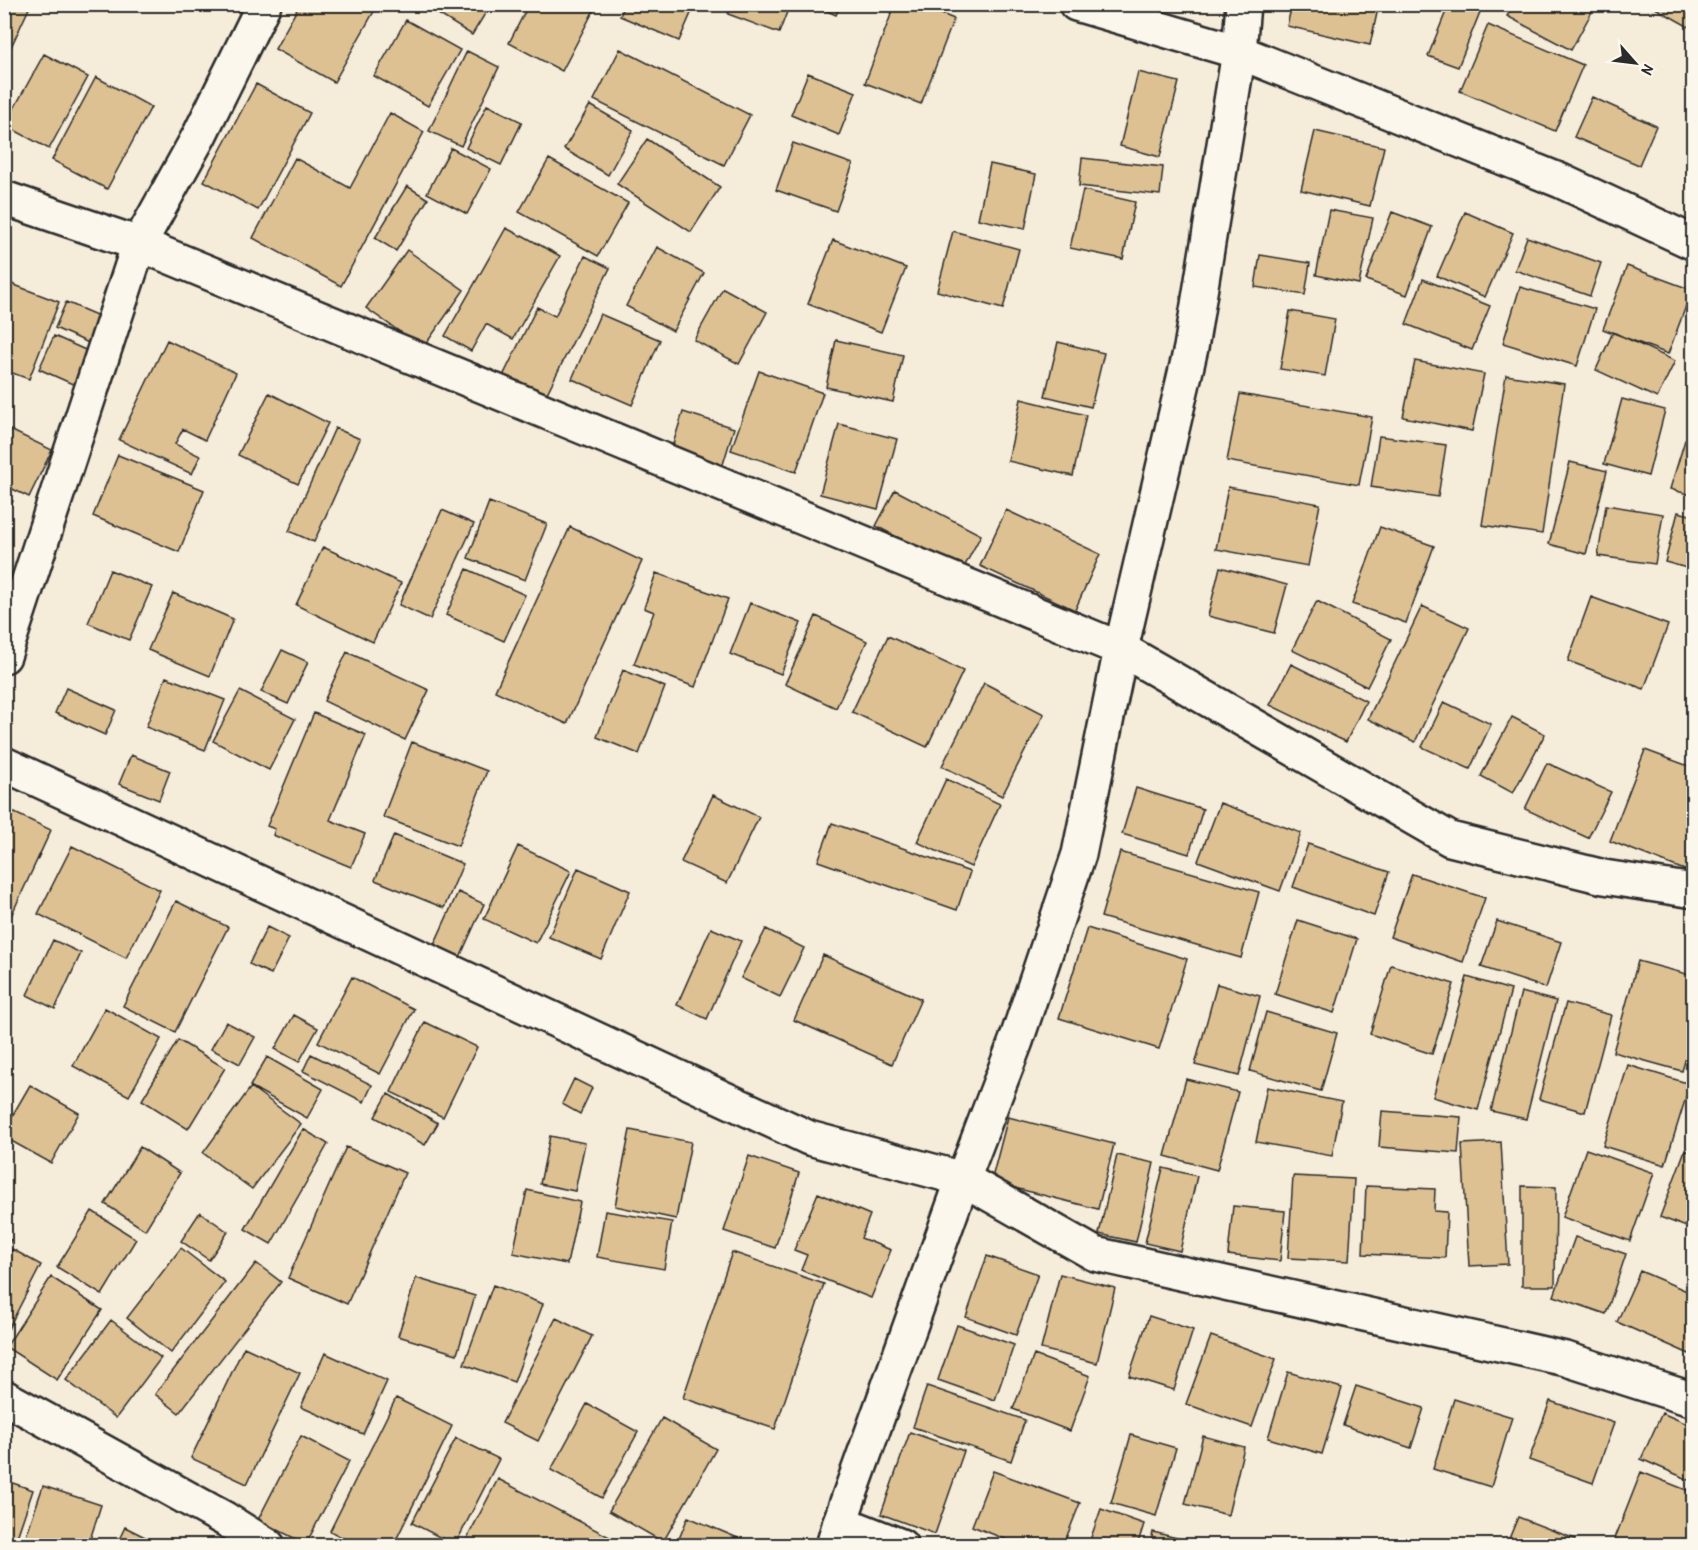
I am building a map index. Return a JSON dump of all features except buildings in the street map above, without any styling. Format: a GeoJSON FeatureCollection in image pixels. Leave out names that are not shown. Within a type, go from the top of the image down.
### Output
{"type":"FeatureCollection","features":[{"type":"Feature","properties":{"kind":"street"},"geometry":{"type":"LineString","coordinates":[[4,656],[139,244],[199,135],[264,4]]}},
{"type":"Feature","properties":{"kind":"street"},"geometry":{"type":"LineString","coordinates":[[1076,4],[1239,52],[1561,181],[1694,243]]}},
{"type":"Feature","properties":{"kind":"street"},"geometry":{"type":"LineString","coordinates":[[901,1545],[837,1534],[963,1179],[1016,1041],[1079,854],[1121,649],[1191,348],[1239,52],[1244,4]]}},
{"type":"Feature","properties":{"kind":"street"},"geometry":{"type":"LineString","coordinates":[[4,198],[139,244],[1121,649],[1450,839],[1604,878],[1694,891]]}},
{"type":"Feature","properties":{"kind":"street"},"geometry":{"type":"LineString","coordinates":[[4,764],[809,1138],[963,1179],[1095,1254],[1566,1359],[1694,1400]]}},
{"type":"Feature","properties":{"kind":"street"},"geometry":{"type":"LineString","coordinates":[[4,1397],[268,1545]]}}]}
